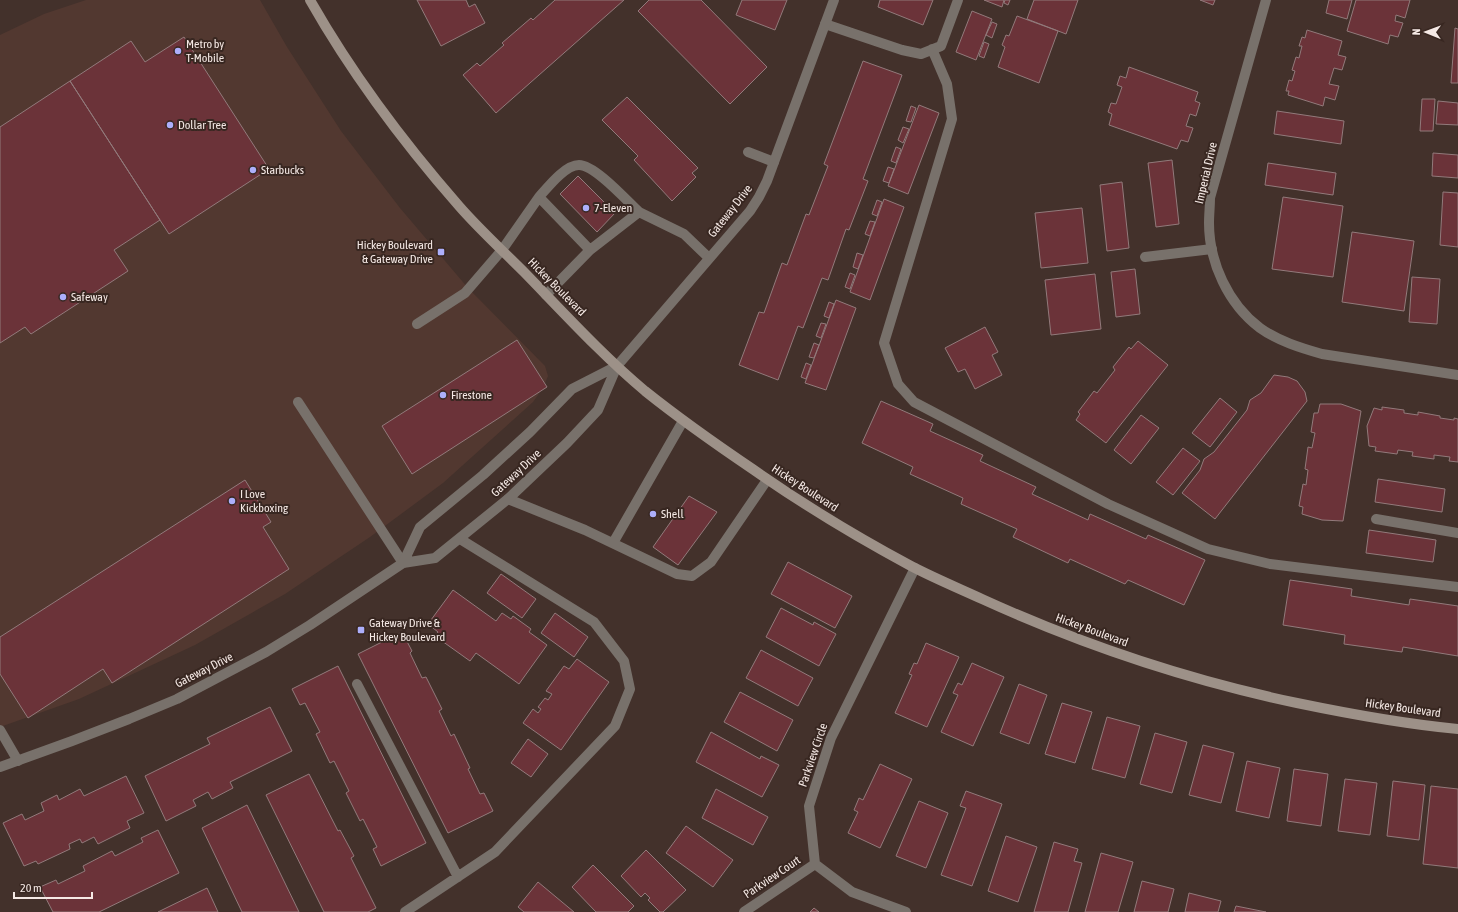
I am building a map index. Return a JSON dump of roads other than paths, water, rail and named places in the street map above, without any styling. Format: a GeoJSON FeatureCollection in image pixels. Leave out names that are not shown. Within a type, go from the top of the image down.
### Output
{"type":"FeatureCollection","features":[{"type":"Feature","properties":{"kind":"main road","name":"Hickey Boulevard"},"geometry":{"type":"LineString","coordinates":[[310,0],[370,96],[461,209],[617,366],[683,420],[767,480],[831,520],[915,568],[1020,616],[1081,641],[1144,663],[1209,682],[1318,707],[1393,721],[1458,728]]}},
{"type":"Feature","properties":{"kind":"street","name":"Gateway Drive"},"geometry":{"type":"LineString","coordinates":[[0,767],[129,719],[177,699],[224,675],[266,652],[310,625],[403,563],[434,558],[460,539],[508,499],[567,443],[598,410],[617,366],[750,211],[760,197],[834,0]]}},
{"type":"Feature","properties":{"kind":"street"},"geometry":{"type":"LineString","coordinates":[[825,24],[902,50],[921,54],[941,46],[958,0]]}},
{"type":"Feature","properties":{"kind":"street","name":"Imperial Drive"},"geometry":{"type":"LineString","coordinates":[[1266,0],[1210,198],[1209,223],[1212,249],[1227,292],[1239,308],[1260,328],[1288,342],[1322,354],[1458,375]]}},
{"type":"Feature","properties":{"kind":"street"},"geometry":{"type":"LineString","coordinates":[[932,49],[947,84],[952,119],[884,343],[898,384],[914,402],[1108,504],[1208,549],[1270,564],[1458,587]]}},
{"type":"Feature","properties":{"kind":"street"},"geometry":{"type":"LineString","coordinates":[[748,152],[774,162]]}},
{"type":"Feature","properties":{"kind":"street"},"geometry":{"type":"LineString","coordinates":[[417,324],[465,293],[502,250],[539,197],[561,173],[579,165],[590,168],[599,174],[639,212],[684,234],[709,258]]}},
{"type":"Feature","properties":{"kind":"street"},"geometry":{"type":"LineString","coordinates":[[539,197],[590,250]]}},
{"type":"Feature","properties":{"kind":"street"},"geometry":{"type":"LineString","coordinates":[[546,295],[590,250],[639,212]]}},
{"type":"Feature","properties":{"kind":"street"},"geometry":{"type":"LineString","coordinates":[[1145,257],[1212,249]]}},
{"type":"Feature","properties":{"kind":"street","name":"Gateway Drive"},"geometry":{"type":"LineString","coordinates":[[403,563],[420,527],[504,456],[572,389],[617,366]]}},
{"type":"Feature","properties":{"kind":"street"},"geometry":{"type":"LineString","coordinates":[[298,402],[403,563]]}},
{"type":"Feature","properties":{"kind":"street"},"geometry":{"type":"LineString","coordinates":[[613,543],[683,420]]}},
{"type":"Feature","properties":{"kind":"street"},"geometry":{"type":"LineString","coordinates":[[508,499],[585,530],[677,574],[692,576],[711,562],[767,480]]}},
{"type":"Feature","properties":{"kind":"street"},"geometry":{"type":"LineString","coordinates":[[1376,519],[1458,533]]}},
{"type":"Feature","properties":{"kind":"street"},"geometry":{"type":"LineString","coordinates":[[405,912],[495,852],[615,726],[630,688],[624,661],[594,622],[460,539]]}},
{"type":"Feature","properties":{"kind":"street","name":"Parkview Circle"},"geometry":{"type":"LineString","coordinates":[[815,864],[809,806],[831,738],[915,568]]}},
{"type":"Feature","properties":{"kind":"street"},"geometry":{"type":"LineString","coordinates":[[357,684],[458,876]]}},
{"type":"Feature","properties":{"kind":"street"},"geometry":{"type":"LineString","coordinates":[[0,730],[18,761]]}},
{"type":"Feature","properties":{"kind":"street"},"geometry":{"type":"LineString","coordinates":[[815,864],[852,892],[906,912]]}},
{"type":"Feature","properties":{"kind":"street","name":"Parkview Court"},"geometry":{"type":"LineString","coordinates":[[744,912],[815,864]]}},
{"type":"Feature","properties":{"kind":"place","name":"Metro by T-Mobile"},"geometry":{"type":"Point","coordinates":[178,51]}},
{"type":"Feature","properties":{"kind":"place","name":"Dollar Tree"},"geometry":{"type":"Point","coordinates":[170,125]}},
{"type":"Feature","properties":{"kind":"place","name":"Starbucks"},"geometry":{"type":"Point","coordinates":[253,170]}},
{"type":"Feature","properties":{"kind":"place","name":"7-Eleven"},"geometry":{"type":"Point","coordinates":[586,208]}},
{"type":"Feature","properties":{"kind":"place","name":"Hickey Boulevard & Gateway Drive"},"geometry":{"type":"Point","coordinates":[441,252]}},
{"type":"Feature","properties":{"kind":"place","name":"Safeway"},"geometry":{"type":"Point","coordinates":[63,297]}},
{"type":"Feature","properties":{"kind":"place","name":"Firestone"},"geometry":{"type":"Point","coordinates":[443,395]}},
{"type":"Feature","properties":{"kind":"place","name":"I Love Kickboxing"},"geometry":{"type":"Point","coordinates":[232,501]}},
{"type":"Feature","properties":{"kind":"place","name":"Shell"},"geometry":{"type":"Point","coordinates":[653,514]}},
{"type":"Feature","properties":{"kind":"place","name":"Gateway Drive & Hickey Boulevard"},"geometry":{"type":"Point","coordinates":[361,630]}}]}
